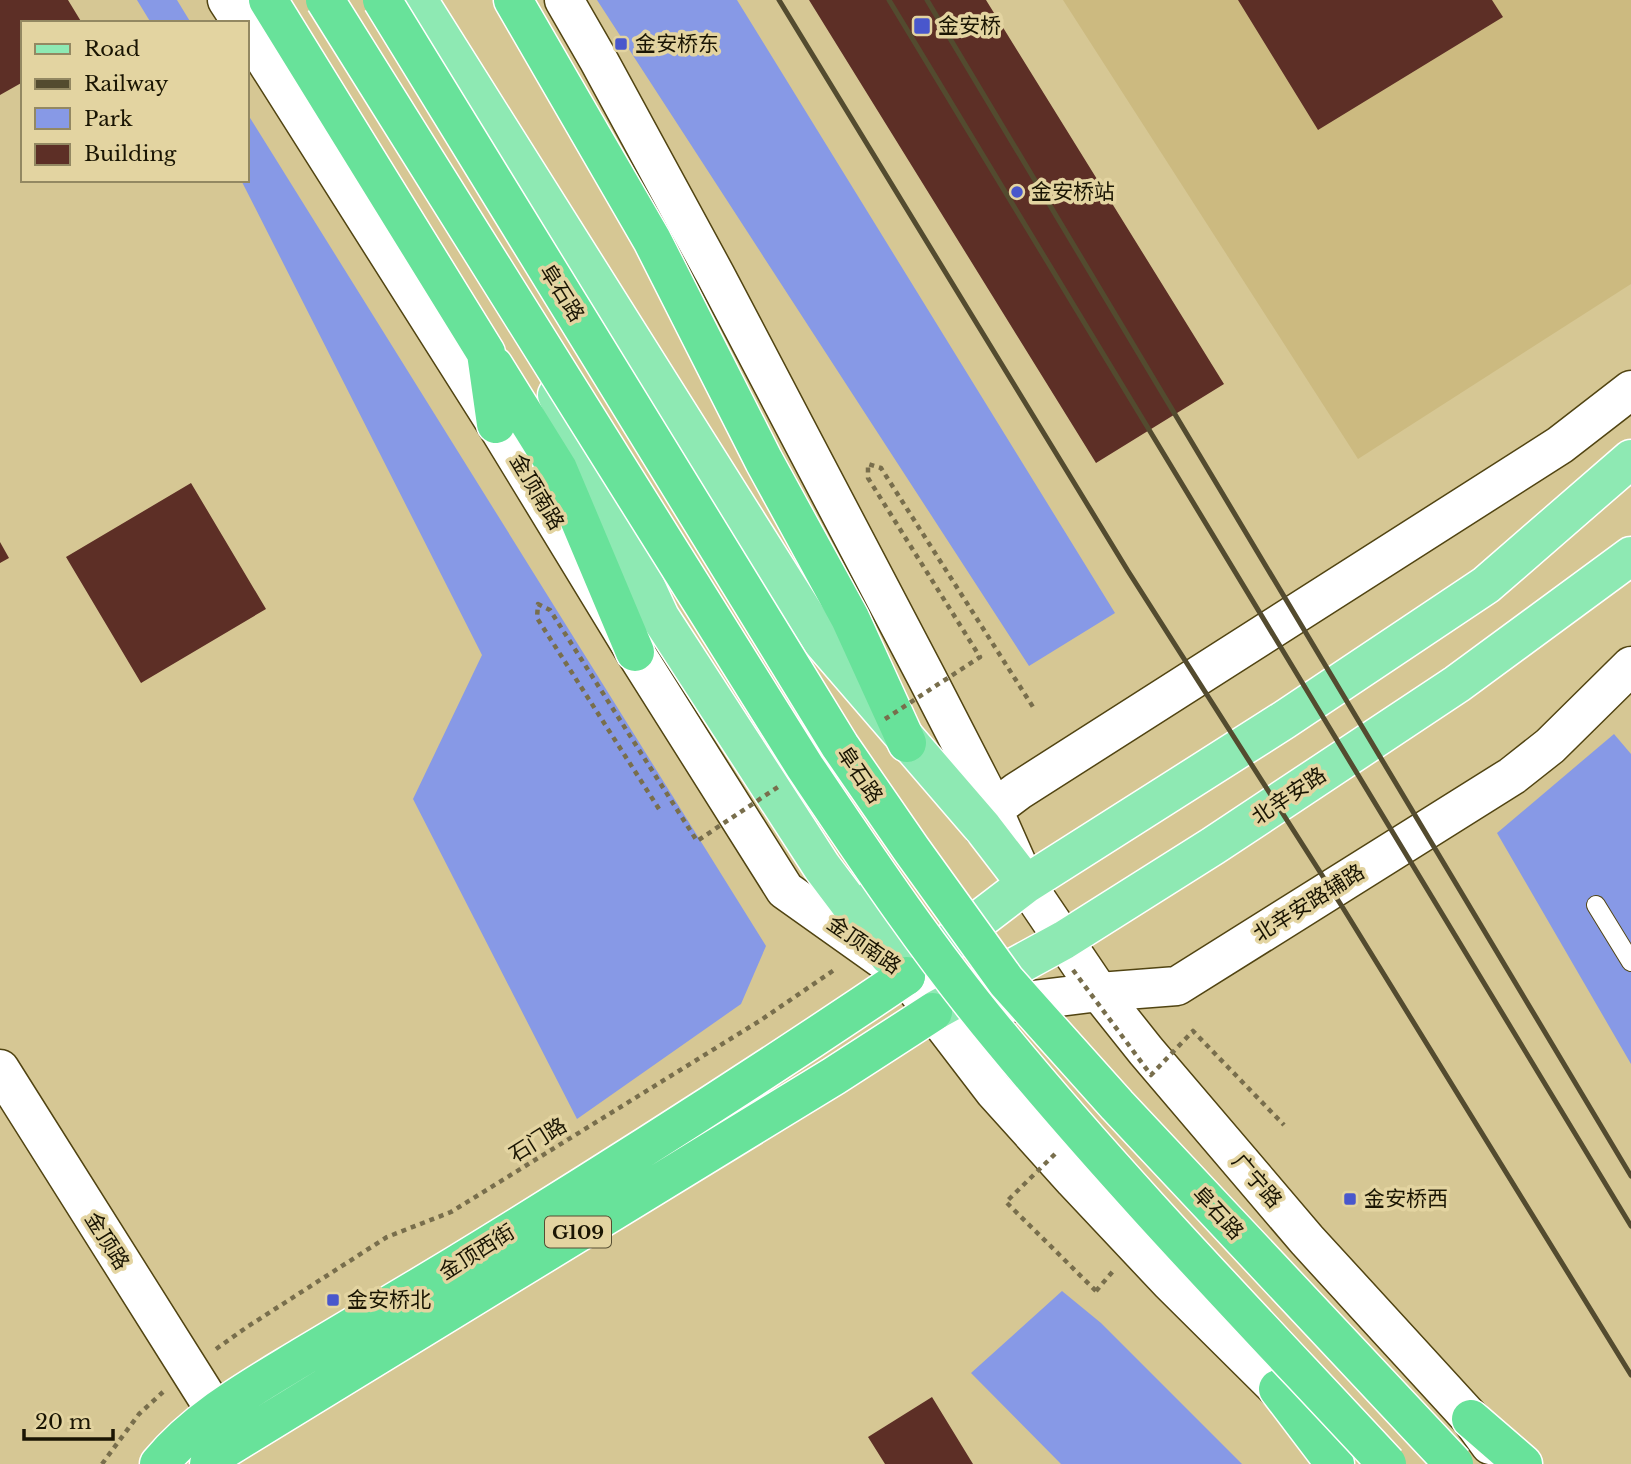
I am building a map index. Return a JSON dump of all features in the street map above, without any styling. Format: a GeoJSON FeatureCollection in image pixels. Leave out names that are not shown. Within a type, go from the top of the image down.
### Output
{"type":"FeatureCollection","features":[{"type":"Feature","properties":{"kind":"highway"},"geometry":{"type":"LineString","coordinates":[[268,0],[558,469],[635,652]]}},
{"type":"Feature","properties":{"kind":"highway","name":"阜石路"},"geometry":{"type":"LineString","coordinates":[[325,0],[797,755],[875,872],[999,1036],[1081,1132],[1387,1464]]}},
{"type":"Feature","properties":{"kind":"highway","name":"阜石路"},"geometry":{"type":"LineString","coordinates":[[382,0],[840,746],[1006,981],[1116,1105],[1454,1464]]}},
{"type":"Feature","properties":{"kind":"highway"},"geometry":{"type":"LineString","coordinates":[[513,0],[652,240],[764,461],[850,618],[896,731]]}},
{"type":"Feature","properties":{"kind":"highway"},"geometry":{"type":"LineString","coordinates":[[486,353],[496,424]]}},
{"type":"Feature","properties":{"kind":"highway","name":"金顶西街"},"geometry":{"type":"LineString","coordinates":[[159,1464],[191,1430],[216,1412],[768,1069],[906,976]]}},
{"type":"Feature","properties":{"kind":"highway","name":"金顶西街"},"geometry":{"type":"LineString","coordinates":[[221,1460],[933,1012]]}},
{"type":"Feature","properties":{"kind":"highway"},"geometry":{"type":"LineString","coordinates":[[1278,1389],[1335,1464]]}},
{"type":"Feature","properties":{"kind":"highway"},"geometry":{"type":"LineString","coordinates":[[1471,1419],[1522,1464]]}},
{"type":"Feature","properties":{"kind":"main road","name":"金顶南路"},"geometry":{"type":"LineString","coordinates":[[313,0],[838,840],[898,927],[906,976]]}},
{"type":"Feature","properties":{"kind":"main road"},"geometry":{"type":"LineString","coordinates":[[418,0],[821,640],[896,731],[988,819],[1026,884]]}},
{"type":"Feature","properties":{"kind":"main road"},"geometry":{"type":"LineString","coordinates":[[548,376],[660,617]]}},
{"type":"Feature","properties":{"kind":"main road"},"geometry":{"type":"LineString","coordinates":[[558,469],[660,617],[822,867],[876,941],[906,976],[1026,884],[1284,720],[1486,585],[1631,459]]}},
{"type":"Feature","properties":{"kind":"main road","name":"北辛安路"},"geometry":{"type":"LineString","coordinates":[[933,1012],[1079,967],[1213,846],[1457,684],[1631,556]]}},
{"type":"Feature","properties":{"kind":"street"},"geometry":{"type":"LineString","coordinates":[[227,0],[241,21]]}},
{"type":"Feature","properties":{"kind":"street"},"geometry":{"type":"LineString","coordinates":[[564,0],[716,276],[988,819],[1038,779],[1560,445],[1631,390]]}},
{"type":"Feature","properties":{"kind":"street","name":"金顶南路"},"geometry":{"type":"LineString","coordinates":[[248,33],[496,424],[785,890],[906,976]]}},
{"type":"Feature","properties":{"kind":"street","name":"北辛安路辅路"},"geometry":{"type":"LineString","coordinates":[[933,1012],[1079,967],[1177,986],[1512,776],[1550,746],[1631,666]]}},
{"type":"Feature","properties":{"kind":"street","name":"广宁路"},"geometry":{"type":"LineString","coordinates":[[1026,884],[1079,967],[1307,1240],[1471,1419],[1504,1464]]}},
{"type":"Feature","properties":{"kind":"street"},"geometry":{"type":"LineString","coordinates":[[906,976],[994,1091],[1074,1180],[1170,1282],[1353,1464]]}},
{"type":"Feature","properties":{"kind":"street","name":"金顶路"},"geometry":{"type":"LineString","coordinates":[[0,1069],[216,1412]]}},
{"type":"Feature","properties":{"kind":"lane"},"geometry":{"type":"LineString","coordinates":[[1596,905],[1631,962]]}},
{"type":"Feature","properties":{"kind":"path"},"geometry":{"type":"LineString","coordinates":[[896,731],[979,657],[868,478],[867,464],[881,468],[1033,707]]}},
{"type":"Feature","properties":{"kind":"path"},"geometry":{"type":"LineString","coordinates":[[659,809],[537,618],[538,604],[550,610],[696,841],[781,785]]}},
{"type":"Feature","properties":{"kind":"path","name":"石门路"},"geometry":{"type":"LineString","coordinates":[[102,1464],[139,1413],[188,1370],[247,1327],[387,1237],[451,1212],[761,1020],[867,949]]}},
{"type":"Feature","properties":{"kind":"path"},"geometry":{"type":"LineString","coordinates":[[1079,967],[1151,1075],[1193,1031],[1284,1125]]}},
{"type":"Feature","properties":{"kind":"path"},"geometry":{"type":"LineString","coordinates":[[1062,1147],[1006,1202],[1096,1291]]}},
{"type":"Feature","properties":{"kind":"shaded area"},"geometry":{"type":"Polygon","coordinates":[[[1063,0],[1631,0],[1631,284],[1358,459],[1063,0]]]}},
{"type":"Feature","properties":{"kind":"green space"},"geometry":{"type":"Polygon","coordinates":[[[137,0],[177,0],[190,21],[150,21],[137,0]]]}},
{"type":"Feature","properties":{"kind":"green space"},"geometry":{"type":"Polygon","coordinates":[[[597,0],[737,0],[1115,613],[1029,666],[597,0]]]}},
{"type":"Feature","properties":{"kind":"green space"},"geometry":{"type":"Polygon","coordinates":[[[248,115],[766,946],[741,1004],[577,1119],[413,799],[482,655],[242,182],[248,182],[248,115]]]}},
{"type":"Feature","properties":{"kind":"green space"},"geometry":{"type":"Polygon","coordinates":[[[1614,734],[1631,754],[1631,1064],[1497,833],[1614,734]]]}},
{"type":"Feature","properties":{"kind":"green space"},"geometry":{"type":"Polygon","coordinates":[[[1062,1291],[1101,1323],[1242,1464],[1061,1464],[971,1373],[1062,1291]]]}},
{"type":"Feature","properties":{"kind":"building"},"geometry":{"type":"Polygon","coordinates":[[[0,0],[68,0],[81,21],[21,21],[21,83],[0,95],[0,0]]]}},
{"type":"Feature","properties":{"kind":"building","name":"金安桥站"},"geometry":{"type":"Polygon","coordinates":[[[809,0],[986,0],[1224,384],[1096,463],[809,0]]]}},
{"type":"Feature","properties":{"kind":"building"},"geometry":{"type":"Polygon","coordinates":[[[1238,0],[1492,0],[1503,17],[1318,130],[1238,0]]]}},
{"type":"Feature","properties":{"kind":"building"},"geometry":{"type":"Polygon","coordinates":[[[191,483],[266,609],[141,683],[66,557],[191,483]]]}},
{"type":"Feature","properties":{"kind":"building"},"geometry":{"type":"Polygon","coordinates":[[[0,542],[9,558],[0,563],[0,542]]]}},
{"type":"Feature","properties":{"kind":"building"},"geometry":{"type":"Polygon","coordinates":[[[932,1397],[973,1464],[885,1464],[868,1437],[932,1397]]]}},
{"type":"Feature","properties":{"kind":"railway"},"geometry":{"type":"LineString","coordinates":[[779,0],[1128,571],[1343,908],[1631,1375]]}},
{"type":"Feature","properties":{"kind":"railway"},"geometry":{"type":"LineString","coordinates":[[889,0],[1631,1226]]}},
{"type":"Feature","properties":{"kind":"railway"},"geometry":{"type":"LineString","coordinates":[[927,0],[1631,1176]]}},
{"type":"Feature","properties":{"kind":"place","name":"金安桥"},"geometry":{"type":"Point","coordinates":[922,26]}},
{"type":"Feature","properties":{"kind":"place","name":"金安桥东"},"geometry":{"type":"Point","coordinates":[621,44]}},
{"type":"Feature","properties":{"kind":"place","name":"金安桥站"},"geometry":{"type":"Point","coordinates":[1017,192]}},
{"type":"Feature","properties":{"kind":"place","name":"金安桥西"},"geometry":{"type":"Point","coordinates":[1350,1199]}},
{"type":"Feature","properties":{"kind":"place","name":"金安桥北"},"geometry":{"type":"Point","coordinates":[333,1300]}}]}
